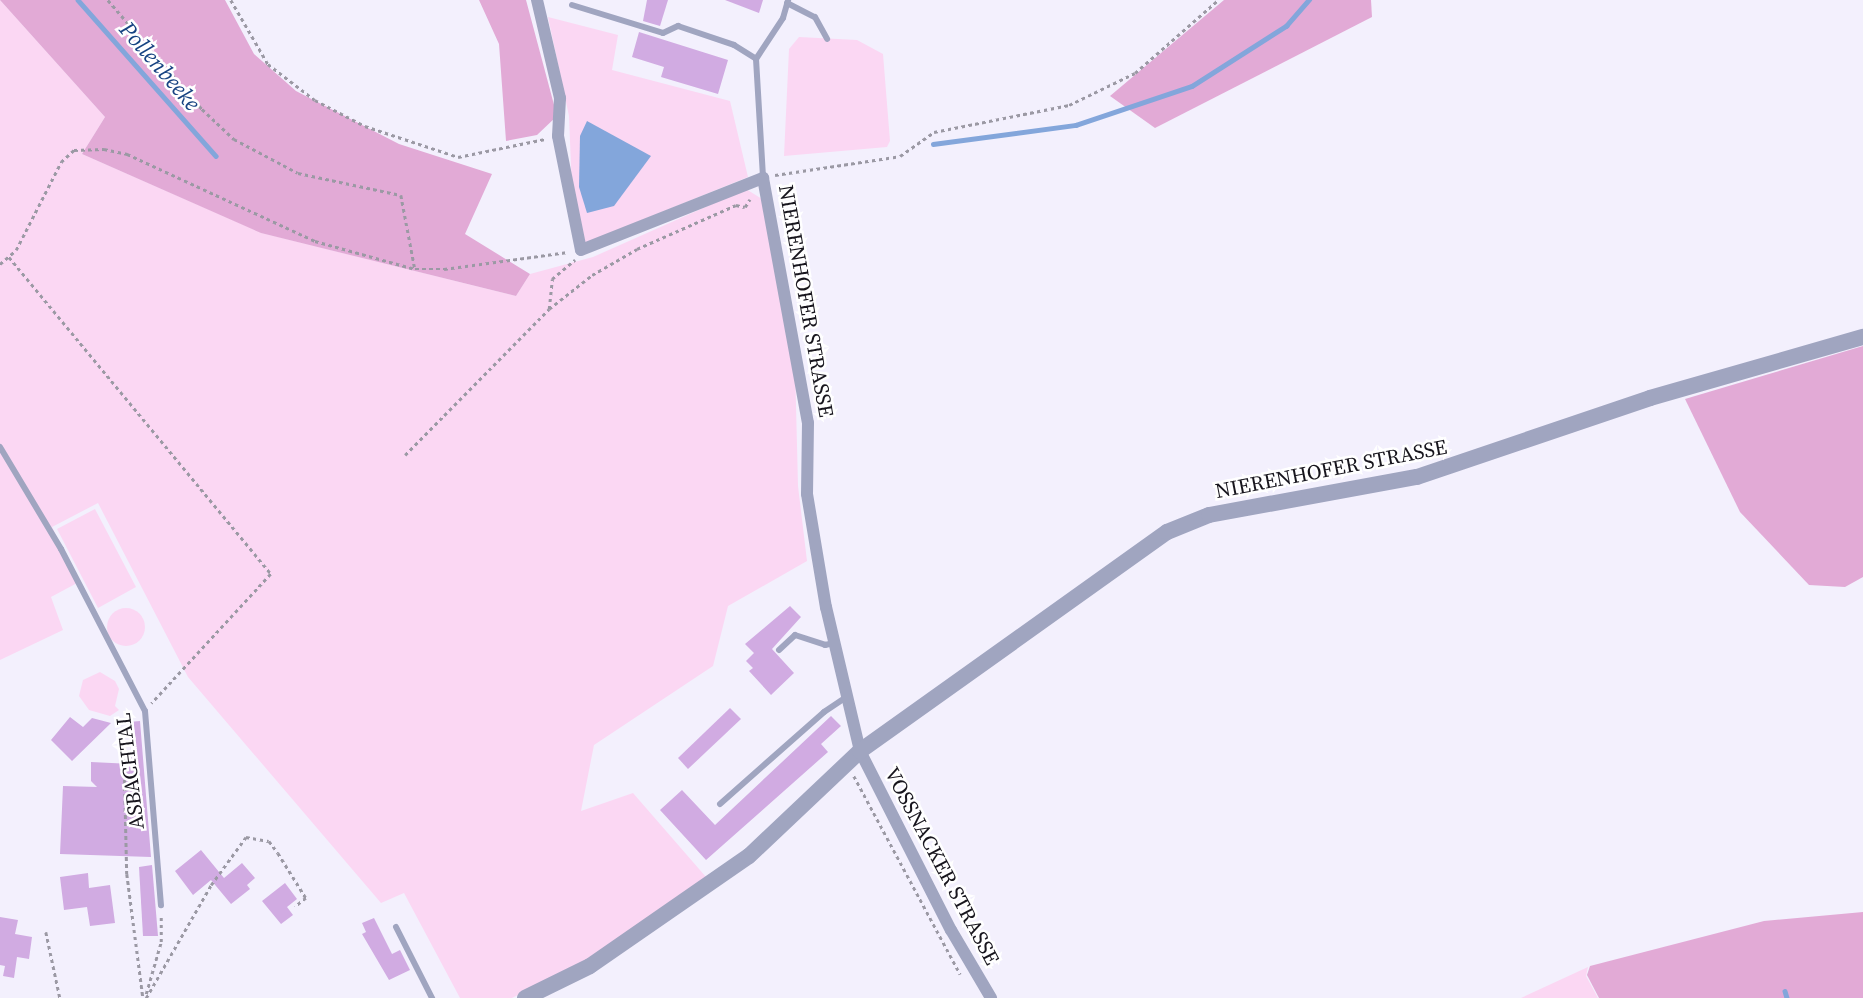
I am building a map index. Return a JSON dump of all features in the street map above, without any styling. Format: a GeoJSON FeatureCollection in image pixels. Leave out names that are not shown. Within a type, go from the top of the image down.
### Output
{"type":"FeatureCollection","features":[{"type":"Feature","properties":{"kind":"street"},"geometry":{"type":"LineString","coordinates":[[537,0],[560,98],[558,136],[581,250]]}},
{"type":"Feature","properties":{"kind":"street","name":"NIERENHOFER STRASSE"},"geometry":{"type":"LineString","coordinates":[[581,250],[764,180],[808,423],[807,494],[834,643],[860,751]]}},
{"type":"Feature","properties":{"kind":"street","name":"NIERENHOFER STRASSE"},"geometry":{"type":"LineString","coordinates":[[525,998],[590,966],[749,856],[860,751],[1080,592],[1187,522],[1417,477],[1650,398],[1863,337]]}},
{"type":"Feature","properties":{"kind":"street","name":"VOSSNACKER STRASSE"},"geometry":{"type":"LineString","coordinates":[[860,751],[944,919],[991,998]]}},
{"type":"Feature","properties":{"kind":"lane"},"geometry":{"type":"LineString","coordinates":[[764,180],[756,59],[783,18],[787,1],[815,17],[827,38]]}},
{"type":"Feature","properties":{"kind":"lane"},"geometry":{"type":"LineString","coordinates":[[572,5],[663,33],[678,26],[734,45],[756,59]]}},
{"type":"Feature","properties":{"kind":"lane","name":"ASBACHTAL"},"geometry":{"type":"LineString","coordinates":[[0,447],[61,549],[145,710],[161,905]]}},
{"type":"Feature","properties":{"kind":"lane"},"geometry":{"type":"LineString","coordinates":[[779,650],[795,635],[825,645],[834,643]]}},
{"type":"Feature","properties":{"kind":"lane"},"geometry":{"type":"LineString","coordinates":[[720,804],[824,712],[846,697]]}},
{"type":"Feature","properties":{"kind":"lane"},"geometry":{"type":"LineString","coordinates":[[396,927],[432,998]]}},
{"type":"Feature","properties":{"kind":"path"},"geometry":{"type":"LineString","coordinates":[[108,0],[202,109],[234,139],[298,173],[401,195],[415,269]]}},
{"type":"Feature","properties":{"kind":"path"},"geometry":{"type":"LineString","coordinates":[[231,0],[268,64],[315,100],[365,126],[458,157],[558,136]]}},
{"type":"Feature","properties":{"kind":"path"},"geometry":{"type":"LineString","coordinates":[[405,455],[549,309],[592,275],[637,249],[736,205],[745,207],[764,180],[777,174],[900,156],[934,132],[1069,106],[1135,73],[1218,0]]}},
{"type":"Feature","properties":{"kind":"path"},"geometry":{"type":"LineString","coordinates":[[0,264],[9,257],[41,206],[61,162],[74,150],[104,149],[127,154],[315,241],[415,269],[444,269],[581,250]]}},
{"type":"Feature","properties":{"kind":"path"},"geometry":{"type":"LineString","coordinates":[[549,309],[552,279],[571,265],[581,250]]}},
{"type":"Feature","properties":{"kind":"path"},"geometry":{"type":"LineString","coordinates":[[9,257],[271,574],[145,710]]}},
{"type":"Feature","properties":{"kind":"path"},"geometry":{"type":"LineString","coordinates":[[124,745],[127,874],[145,998]]}},
{"type":"Feature","properties":{"kind":"path"},"geometry":{"type":"LineString","coordinates":[[848,764],[960,975]]}},
{"type":"Feature","properties":{"kind":"path"},"geometry":{"type":"LineString","coordinates":[[145,998],[211,885],[246,837],[269,841],[278,853],[306,898],[296,906]]}},
{"type":"Feature","properties":{"kind":"path"},"geometry":{"type":"LineString","coordinates":[[145,998],[160,942],[161,905]]}},
{"type":"Feature","properties":{"kind":"path"},"geometry":{"type":"LineString","coordinates":[[46,932],[60,998]]}},
{"type":"Feature","properties":{"kind":"shaded area"},"geometry":{"type":"Polygon","coordinates":[[[0,0],[105,117],[82,154],[262,233],[516,296],[530,274],[593,257],[746,189],[762,199],[795,364],[798,486],[807,561],[728,606],[713,666],[594,745],[581,811],[633,793],[706,877],[587,960],[512,998],[460,998],[404,893],[381,903],[188,677],[98,503],[52,527],[79,582],[51,597],[63,630],[0,660],[0,0]]]}},
{"type":"Feature","properties":{"kind":"shaded area"},"geometry":{"type":"Polygon","coordinates":[[[0,0],[225,0],[254,54],[296,91],[399,144],[492,174],[465,234],[530,274],[516,296],[261,233],[82,154],[105,117],[0,0]]]}},
{"type":"Feature","properties":{"kind":"shaded area"},"geometry":{"type":"Polygon","coordinates":[[[479,0],[526,0],[557,116],[537,135],[506,141],[499,44],[479,0]]]}},
{"type":"Feature","properties":{"kind":"shaded area"},"geometry":{"type":"Polygon","coordinates":[[[1224,0],[1371,0],[1372,17],[1155,128],[1110,96],[1224,0]]]}},
{"type":"Feature","properties":{"kind":"shaded area"},"geometry":{"type":"Polygon","coordinates":[[[548,17],[618,35],[612,70],[730,101],[748,177],[583,244],[572,191],[569,116],[548,17]]]}},
{"type":"Feature","properties":{"kind":"shaded area"},"geometry":{"type":"Polygon","coordinates":[[[799,37],[857,40],[883,54],[890,141],[887,147],[784,156],[789,49],[799,37]]]}},
{"type":"Feature","properties":{"kind":"shaded area"},"geometry":{"type":"Polygon","coordinates":[[[1863,346],[1863,577],[1845,587],[1809,585],[1740,512],[1685,399],[1863,346]]]}},
{"type":"Feature","properties":{"kind":"shaded area"},"geometry":{"type":"Polygon","coordinates":[[[95,509],[136,587],[98,608],[57,529],[95,509]]]}},
{"type":"Feature","properties":{"kind":"shaded area"},"geometry":{"type":"Polygon","coordinates":[[[126,608],[140,613],[145,627],[140,641],[126,646],[112,641],[107,627],[112,613],[126,608]]]}},
{"type":"Feature","properties":{"kind":"shaded area"},"geometry":{"type":"Polygon","coordinates":[[[100,672],[115,681],[119,689],[115,706],[119,710],[110,716],[89,710],[79,696],[83,680],[100,672]]]}},
{"type":"Feature","properties":{"kind":"shaded area"},"geometry":{"type":"Polygon","coordinates":[[[1863,912],[1863,998],[1599,998],[1587,975],[1590,966],[1764,921],[1863,912]]]}},
{"type":"Feature","properties":{"kind":"shaded area"},"geometry":{"type":"Polygon","coordinates":[[[1588,967],[1586,976],[1598,998],[1521,998],[1588,967]]]}},
{"type":"Feature","properties":{"kind":"water"},"geometry":{"type":"Polygon","coordinates":[[[587,121],[651,156],[614,206],[587,213],[579,187],[580,136],[587,121]]]}},
{"type":"Feature","properties":{"kind":"building"},"geometry":{"type":"Polygon","coordinates":[[[647,0],[668,0],[660,26],[643,21],[647,0]]]}},
{"type":"Feature","properties":{"kind":"building"},"geometry":{"type":"Polygon","coordinates":[[[725,0],[763,0],[759,13],[725,0]]]}},
{"type":"Feature","properties":{"kind":"building"},"geometry":{"type":"Polygon","coordinates":[[[639,32],[728,60],[718,94],[661,77],[664,67],[632,57],[639,32]]]}},
{"type":"Feature","properties":{"kind":"building"},"geometry":{"type":"Polygon","coordinates":[[[790,606],[801,617],[772,649],[794,673],[771,695],[749,671],[753,668],[746,661],[754,653],[745,644],[790,606]]]}},
{"type":"Feature","properties":{"kind":"building"},"geometry":{"type":"Polygon","coordinates":[[[730,708],[741,719],[688,769],[678,758],[730,708]]]}},
{"type":"Feature","properties":{"kind":"building"},"geometry":{"type":"Polygon","coordinates":[[[831,716],[841,726],[821,744],[828,752],[706,860],[660,810],[682,790],[715,825],[831,716]]]}},
{"type":"Feature","properties":{"kind":"building"},"geometry":{"type":"Polygon","coordinates":[[[70,717],[83,727],[92,718],[111,723],[72,761],[51,740],[70,717]]]}},
{"type":"Feature","properties":{"kind":"building"},"geometry":{"type":"Polygon","coordinates":[[[140,721],[151,857],[60,854],[63,786],[97,787],[91,781],[91,762],[132,764],[129,722],[140,721]]]}},
{"type":"Feature","properties":{"kind":"building"},"geometry":{"type":"Polygon","coordinates":[[[201,850],[224,878],[242,863],[255,878],[247,885],[250,889],[231,904],[211,880],[193,895],[175,871],[201,850]]]}},
{"type":"Feature","properties":{"kind":"building"},"geometry":{"type":"Polygon","coordinates":[[[152,865],[158,936],[143,936],[139,867],[152,865]]]}},
{"type":"Feature","properties":{"kind":"building"},"geometry":{"type":"Polygon","coordinates":[[[88,873],[89,888],[110,885],[115,923],[90,926],[87,907],[64,910],[60,877],[88,873]]]}},
{"type":"Feature","properties":{"kind":"building"},"geometry":{"type":"Polygon","coordinates":[[[285,883],[297,899],[287,907],[293,915],[281,924],[262,901],[285,883]]]}},
{"type":"Feature","properties":{"kind":"building"},"geometry":{"type":"Polygon","coordinates":[[[0,917],[18,920],[15,934],[32,937],[29,959],[17,957],[14,978],[3,976],[5,966],[0,965],[0,917]]]}},
{"type":"Feature","properties":{"kind":"building"},"geometry":{"type":"Polygon","coordinates":[[[374,918],[392,954],[400,950],[410,970],[389,980],[362,934],[366,932],[362,923],[374,918]]]}},
{"type":"Feature","properties":{"kind":"waterway","name":"Pollenbeeke"},"geometry":{"type":"LineString","coordinates":[[78,0],[216,156]]}},
{"type":"Feature","properties":{"kind":"waterway"},"geometry":{"type":"LineString","coordinates":[[933,144],[1076,125],[1192,86],[1286,26],[1309,0]]}},
{"type":"Feature","properties":{"kind":"waterway"},"geometry":{"type":"LineString","coordinates":[[1785,991],[1787,998]]}}]}
